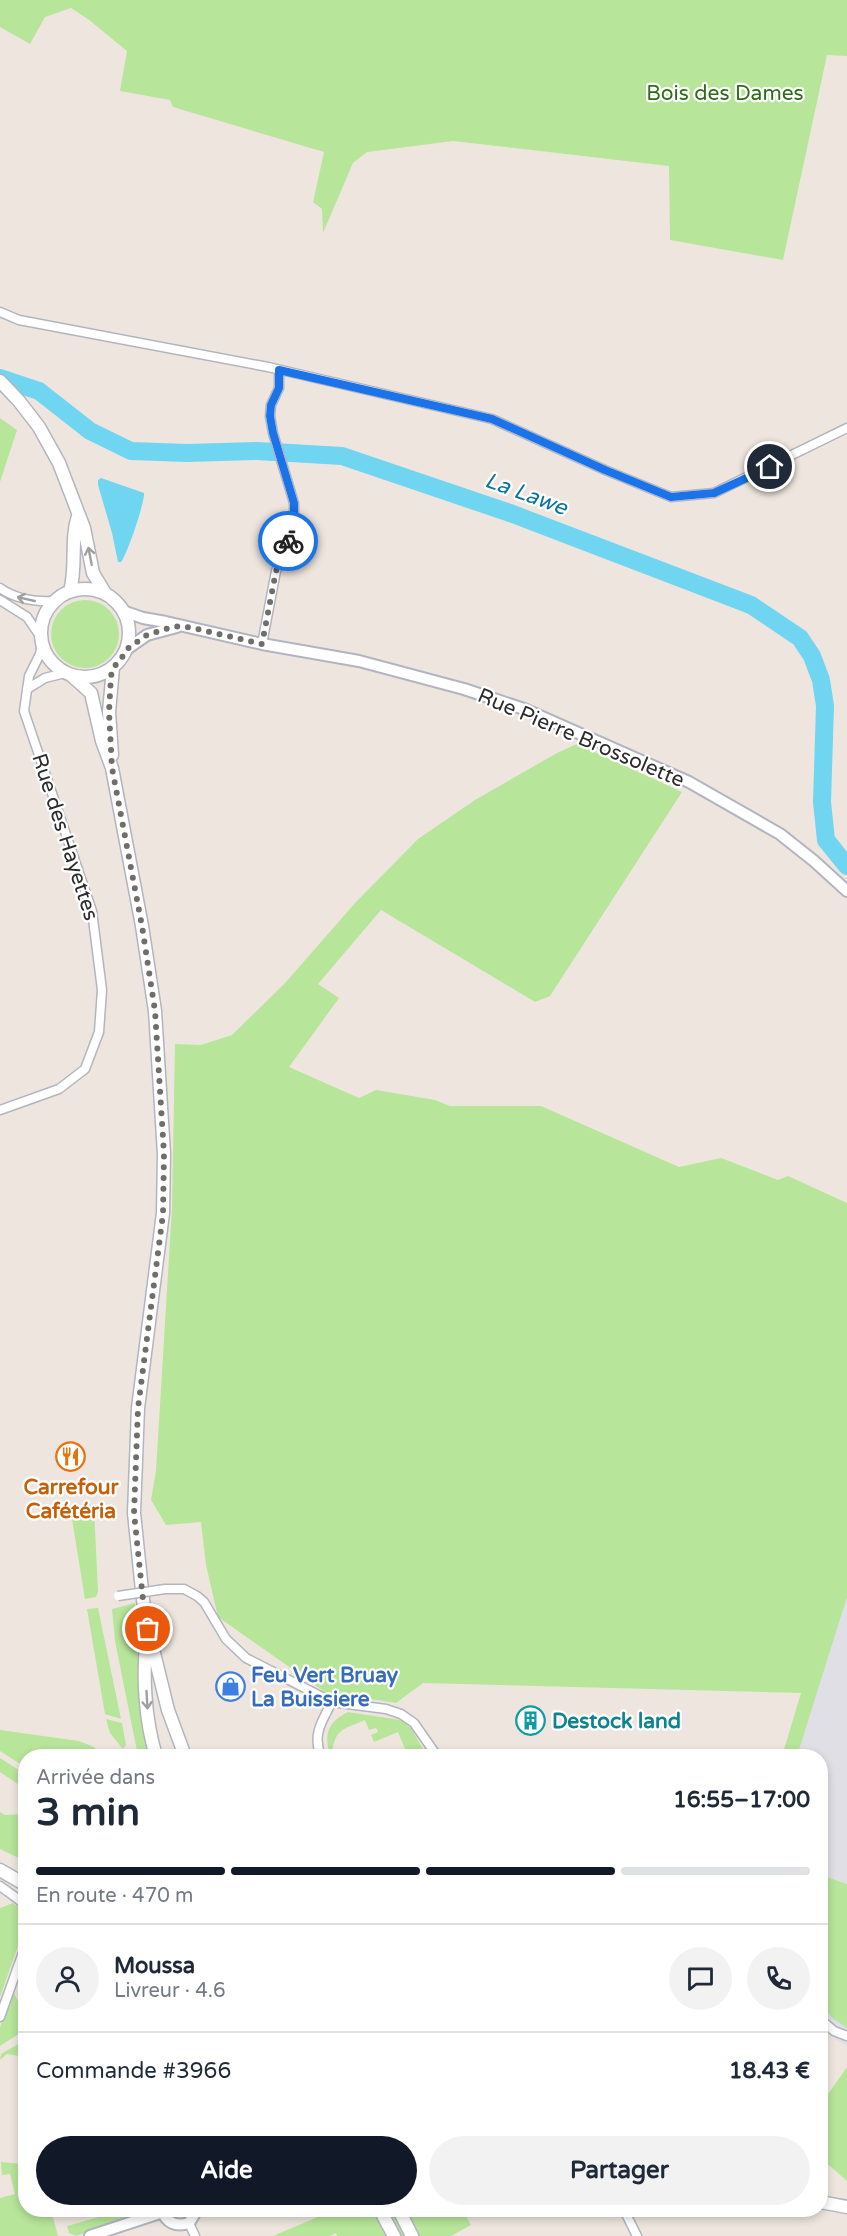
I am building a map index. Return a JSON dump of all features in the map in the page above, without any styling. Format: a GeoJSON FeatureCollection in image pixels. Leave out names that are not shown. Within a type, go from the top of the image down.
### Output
{"type":"FeatureCollection","features":[{"type":"Feature","properties":{"kind":"main road"},"geometry":{"type":"LineString","coordinates":[[0,381],[19,400],[39,427],[58,463],[84,528],[93,573],[105,593]]}},
{"type":"Feature","properties":{"kind":"main road"},"geometry":{"type":"LineString","coordinates":[[70,591],[74,573],[75,526],[78,516]]}},
{"type":"Feature","properties":{"kind":"main road"},"geometry":{"type":"LineString","coordinates":[[68,674],[93,677],[113,668],[127,649],[129,625],[123,610],[105,593],[88,589],[70,591],[54,601],[42,620],[41,640],[50,661],[91,693],[102,741],[112,768]]}},
{"type":"Feature","properties":{"kind":"main road"},"geometry":{"type":"LineString","coordinates":[[113,668],[109,712],[112,768],[142,926],[155,1011],[164,1154],[163,1214],[138,1408],[134,1513],[148,1629],[168,1710],[182,1749]]}},
{"type":"Feature","properties":{"kind":"main road"},"geometry":{"type":"LineString","coordinates":[[148,1629],[145,1665],[147,1709],[155,1749]]}},
{"type":"Feature","properties":{"kind":"main road"},"geometry":{"type":"LineString","coordinates":[[0,1870],[18,1880]]}},
{"type":"Feature","properties":{"kind":"main road"},"geometry":{"type":"LineString","coordinates":[[828,2203],[847,2207]]}},
{"type":"Feature","properties":{"kind":"main road"},"geometry":{"type":"LineString","coordinates":[[384,2217],[394,2236]]}},
{"type":"Feature","properties":{"kind":"main road"},"geometry":{"type":"LineString","coordinates":[[402,2217],[412,2236]]}},
{"type":"Feature","properties":{"kind":"street"},"geometry":{"type":"LineString","coordinates":[[0,312],[19,320],[279,370],[492,419],[671,497],[714,493],[847,428]]}},
{"type":"Feature","properties":{"kind":"street"},"geometry":{"type":"LineString","coordinates":[[262,644],[276,571],[294,525],[294,503],[270,416],[271,405],[279,388],[279,370]]}},
{"type":"Feature","properties":{"kind":"street"},"geometry":{"type":"LineString","coordinates":[[0,588],[26,599],[54,601]]}},
{"type":"Feature","properties":{"kind":"street"},"geometry":{"type":"LineString","coordinates":[[0,600],[27,617],[41,640]]}},
{"type":"Feature","properties":{"kind":"street","name":"Rue Pierre Brossolette"},"geometry":{"type":"LineString","coordinates":[[123,610],[136,617],[262,644],[359,661],[464,689],[524,709],[689,782],[780,834],[847,891]]}},
{"type":"Feature","properties":{"kind":"street","name":"Rue Pierre Brossolette"},"geometry":{"type":"LineString","coordinates":[[127,649],[147,635],[180,626]]}},
{"type":"Feature","properties":{"kind":"street","name":"Rue des Hayettes"},"geometry":{"type":"LineString","coordinates":[[0,1110],[59,1089],[85,1069],[99,1032],[102,990],[92,911],[24,711],[29,676],[40,654],[41,640]]}},
{"type":"Feature","properties":{"kind":"street"},"geometry":{"type":"LineString","coordinates":[[27,689],[45,678],[68,674]]}},
{"type":"Feature","properties":{"kind":"street"},"geometry":{"type":"LineString","coordinates":[[118,1596],[184,1589],[204,1602],[226,1639],[246,1658],[332,1702],[386,1709],[401,1714],[414,1723],[432,1749]]}},
{"type":"Feature","properties":{"kind":"street"},"geometry":{"type":"LineString","coordinates":[[318,1749],[317,1730],[332,1702]]}},
{"type":"Feature","properties":{"kind":"street"},"geometry":{"type":"LineString","coordinates":[[0,1886],[18,1899]]}},
{"type":"Feature","properties":{"kind":"street"},"geometry":{"type":"LineString","coordinates":[[0,2017],[18,1966]]}},
{"type":"Feature","properties":{"kind":"street"},"geometry":{"type":"LineString","coordinates":[[828,2026],[847,2036]]}},
{"type":"Feature","properties":{"kind":"street"},"geometry":{"type":"LineString","coordinates":[[90,2236],[145,2217]]}},
{"type":"Feature","properties":{"kind":"street"},"geometry":{"type":"LineString","coordinates":[[165,2217],[176,2225],[189,2223],[193,2217]]}},
{"type":"Feature","properties":{"kind":"street"},"geometry":{"type":"LineString","coordinates":[[628,2217],[637,2236]]}},
{"type":"Feature","properties":{"kind":"street"},"geometry":{"type":"LineString","coordinates":[[189,2223],[195,2236]]}},
{"type":"Feature","properties":{"kind":"shaded area"},"geometry":{"type":"Polygon","coordinates":[[[847,1574],[847,2046],[828,2032],[828,1749],[784,1749],[847,1574]]]}},
{"type":"Feature","properties":{"kind":"green space","name":"Bois des Dames"},"geometry":{"type":"Polygon","coordinates":[[[0,0],[847,0],[847,56],[827,55],[783,260],[670,240],[669,166],[453,141],[367,152],[353,163],[323,233],[322,209],[313,202],[324,152],[173,107],[170,100],[120,91],[127,51],[88,19],[71,8],[45,17],[30,44],[0,27],[0,0]]]}},
{"type":"Feature","properties":{"kind":"green space"},"geometry":{"type":"Polygon","coordinates":[[[0,418],[17,430],[0,482],[0,418]]]}},
{"type":"Feature","properties":{"kind":"green space"},"geometry":{"type":"Polygon","coordinates":[[[85,600],[98,603],[109,610],[116,621],[119,634],[116,647],[109,658],[98,665],[85,668],[72,665],[61,658],[54,647],[51,634],[54,621],[61,610],[72,603],[85,600]]]}},
{"type":"Feature","properties":{"kind":"green space"},"geometry":{"type":"Polygon","coordinates":[[[577,744],[682,792],[550,996],[535,1002],[381,910],[318,984],[339,998],[289,1067],[359,1098],[376,1090],[435,1100],[450,1106],[541,1106],[679,1167],[721,1158],[778,1180],[788,1176],[847,1203],[847,1597],[799,1749],[784,1749],[801,1693],[423,1683],[396,1703],[325,1692],[218,1617],[206,1565],[201,1522],[166,1525],[151,1500],[156,1471],[172,1208],[175,1044],[201,1045],[232,1035],[286,982],[356,902],[418,839],[475,800],[577,744]]]}},
{"type":"Feature","properties":{"kind":"green space"},"geometry":{"type":"Polygon","coordinates":[[[92,1505],[94,1507],[98,1592],[96,1597],[85,1599],[71,1513],[68,1509],[92,1505]]]}},
{"type":"Feature","properties":{"kind":"green space"},"geometry":{"type":"Polygon","coordinates":[[[135,1603],[135,1633],[144,1723],[152,1749],[137,1749],[115,1641],[112,1609],[135,1603]]]}},
{"type":"Feature","properties":{"kind":"green space"},"geometry":{"type":"Polygon","coordinates":[[[98,1608],[121,1719],[105,1714],[87,1609],[98,1608]]]}},
{"type":"Feature","properties":{"kind":"green space"},"geometry":{"type":"Polygon","coordinates":[[[348,1712],[401,1720],[411,1728],[423,1749],[405,1749],[398,1732],[374,1742],[371,1735],[378,1732],[376,1728],[369,1730],[365,1720],[340,1732],[333,1749],[329,1749],[327,1736],[329,1730],[335,1720],[348,1712]]]}},
{"type":"Feature","properties":{"kind":"green space"},"geometry":{"type":"Polygon","coordinates":[[[106,1719],[122,1723],[126,1745],[124,1748],[110,1733],[106,1719]]]}},
{"type":"Feature","properties":{"kind":"green space"},"geometry":{"type":"Polygon","coordinates":[[[0,1730],[79,1741],[96,1749],[18,1749],[18,1763],[0,1751],[0,1730]]]}},
{"type":"Feature","properties":{"kind":"green space"},"geometry":{"type":"Polygon","coordinates":[[[0,1758],[18,1770],[18,1784],[0,1772],[0,1758]]]}},
{"type":"Feature","properties":{"kind":"green space"},"geometry":{"type":"Polygon","coordinates":[[[0,1812],[5,1815],[18,1814],[18,1858],[0,1849],[0,1812]]]}},
{"type":"Feature","properties":{"kind":"green space"},"geometry":{"type":"Polygon","coordinates":[[[828,1877],[847,1884],[847,2028],[828,2013],[828,1877]]]}},
{"type":"Feature","properties":{"kind":"green space"},"geometry":{"type":"Polygon","coordinates":[[[13,1903],[18,1908],[18,1946],[0,1997],[0,1908],[13,1903]]]}},
{"type":"Feature","properties":{"kind":"green space"},"geometry":{"type":"Polygon","coordinates":[[[13,1991],[18,2001],[18,2034],[0,2046],[0,2027],[13,1991]]]}},
{"type":"Feature","properties":{"kind":"green space"},"geometry":{"type":"Polygon","coordinates":[[[18,2044],[18,2056],[7,2054],[0,2060],[1,2054],[18,2044]]]}},
{"type":"Feature","properties":{"kind":"green space"},"geometry":{"type":"Polygon","coordinates":[[[847,2067],[847,2181],[828,2164],[828,2094],[847,2067]]]}},
{"type":"Feature","properties":{"kind":"green space"},"geometry":{"type":"Polygon","coordinates":[[[1,2162],[18,2164],[18,2217],[53,2217],[58,2236],[0,2236],[0,2198],[15,2194],[10,2174],[2,2175],[1,2162]]]}},
{"type":"Feature","properties":{"kind":"green space"},"geometry":{"type":"Polygon","coordinates":[[[98,2217],[125,2217],[126,2219],[76,2236],[69,2233],[67,2226],[98,2217]]]}},
{"type":"Feature","properties":{"kind":"green space"},"geometry":{"type":"Polygon","coordinates":[[[318,2217],[467,2217],[471,2225],[451,2236],[337,2236],[336,2233],[329,2236],[273,2236],[318,2217]]]}},
{"type":"Feature","properties":{"kind":"water"},"geometry":{"type":"Polygon","coordinates":[[[101,478],[144,493],[135,528],[121,562],[118,562],[98,485],[98,480],[101,478]]]}},
{"type":"Feature","properties":{"kind":"waterway","name":"La Lawe"},"geometry":{"type":"LineString","coordinates":[[0,378],[39,391],[90,431],[131,451],[187,453],[257,451],[342,456],[510,513],[751,605],[800,638],[812,656],[821,680],[825,706],[822,802],[826,840],[847,866]]}},
{"type":"Feature","properties":{"kind":"way so far"},"geometry":{"type":"LineString","coordinates":[[148,1629],[134,1513],[138,1408],[163,1214],[164,1154],[155,1011],[142,926],[112,768],[109,712],[111,676],[113,668],[127,649],[147,635],[180,626],[262,644],[276,571],[288,541]]}},
{"type":"Feature","properties":{"kind":"place","name":"Carrefour Cafétéria"},"geometry":{"type":"Point","coordinates":[71,1456]}},
{"type":"Feature","properties":{"kind":"place","name":"Feu Vert Bruay La Buissiere"},"geometry":{"type":"Point","coordinates":[230,1687]}},
{"type":"Feature","properties":{"kind":"place","name":"Destock land"},"geometry":{"type":"Point","coordinates":[531,1721]}},
{"type":"Feature","properties":{"kind":"route"},"geometry":{"type":"LineString","coordinates":[[288,541],[294,525],[294,503],[270,416],[271,405],[279,388],[279,370],[492,419],[671,497],[714,493],[770,467]]}}]}
